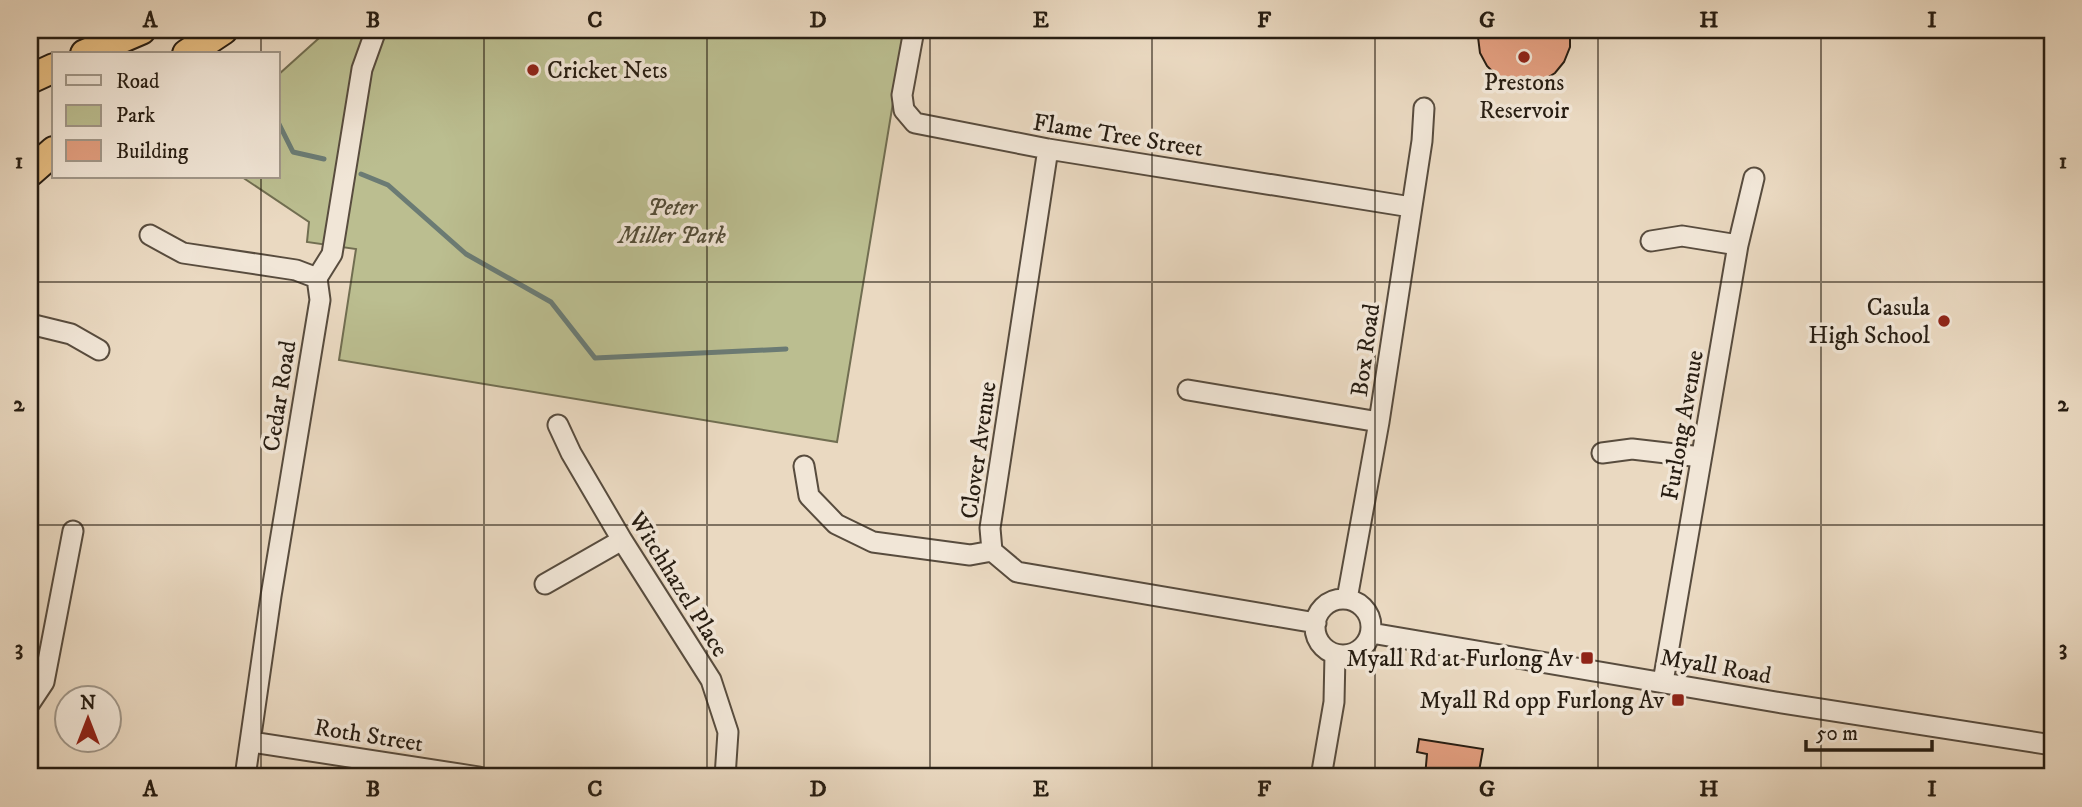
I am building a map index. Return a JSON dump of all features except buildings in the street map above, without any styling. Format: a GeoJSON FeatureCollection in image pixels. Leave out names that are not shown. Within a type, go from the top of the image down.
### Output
{"type":"FeatureCollection","features":[{"type":"Feature","properties":{"kind":"highway"},"geometry":{"type":"LineString","coordinates":[[90,52],[141,30]]}},
{"type":"Feature","properties":{"kind":"highway"},"geometry":{"type":"LineString","coordinates":[[190,52],[223,30]]}},
{"type":"Feature","properties":{"kind":"highway"},"geometry":{"type":"LineString","coordinates":[[30,79],[52,69]]}},
{"type":"Feature","properties":{"kind":"highway"},"geometry":{"type":"LineString","coordinates":[[30,172],[52,153]]}},
{"type":"Feature","properties":{"kind":"street","name":"Cedar Road"},"geometry":{"type":"LineString","coordinates":[[245,777],[271,596],[320,300],[317,278],[332,254],[362,69],[376,30]]}},
{"type":"Feature","properties":{"kind":"street","name":"Flame Tree Street"},"geometry":{"type":"LineString","coordinates":[[914,30],[902,95],[904,110],[915,123],[1048,149],[1411,208]]}},
{"type":"Feature","properties":{"kind":"street","name":"Box Road"},"geometry":{"type":"LineString","coordinates":[[1347,599],[1379,422],[1422,141],[1424,108]]}},
{"type":"Feature","properties":{"kind":"street","name":"Clover Avenue"},"geometry":{"type":"LineString","coordinates":[[1048,149],[990,528],[992,551],[1017,572],[1316,623]]}},
{"type":"Feature","properties":{"kind":"street","name":"Furlong Avenue"},"geometry":{"type":"LineString","coordinates":[[1663,682],[1738,245],[1754,178]]}},
{"type":"Feature","properties":{"kind":"street"},"geometry":{"type":"LineString","coordinates":[[150,235],[183,253],[296,270],[317,278]]}},
{"type":"Feature","properties":{"kind":"street"},"geometry":{"type":"LineString","coordinates":[[1651,241],[1682,236],[1738,245]]}},
{"type":"Feature","properties":{"kind":"street"},"geometry":{"type":"LineString","coordinates":[[30,324],[71,334],[99,350]]}},
{"type":"Feature","properties":{"kind":"street"},"geometry":{"type":"LineString","coordinates":[[1188,390],[1379,422]]}},
{"type":"Feature","properties":{"kind":"street","name":"Witchhazel Place"},"geometry":{"type":"LineString","coordinates":[[558,425],[571,453],[622,540],[711,680],[728,732],[729,752],[725,777]]}},
{"type":"Feature","properties":{"kind":"street"},"geometry":{"type":"LineString","coordinates":[[1602,453],[1632,449],[1701,457]]}},
{"type":"Feature","properties":{"kind":"street"},"geometry":{"type":"LineString","coordinates":[[804,466],[809,496],[836,524],[873,541],[970,555],[992,551]]}},
{"type":"Feature","properties":{"kind":"street"},"geometry":{"type":"LineString","coordinates":[[30,703],[44,682],[73,531]]}},
{"type":"Feature","properties":{"kind":"street"},"geometry":{"type":"LineString","coordinates":[[545,584],[622,540]]}},
{"type":"Feature","properties":{"kind":"street"},"geometry":{"type":"LineString","coordinates":[[1347,599],[1363,607],[1372,624],[1368,642],[1353,654],[1335,654],[1320,643],[1316,635],[1316,623],[1322,609],[1329,603],[1347,599]]}},
{"type":"Feature","properties":{"kind":"street","name":"Myall Road"},"geometry":{"type":"LineString","coordinates":[[1371,633],[2052,745]]}},
{"type":"Feature","properties":{"kind":"street"},"geometry":{"type":"LineString","coordinates":[[1321,777],[1334,702],[1335,654]]}},
{"type":"Feature","properties":{"kind":"street","name":"Roth Street"},"geometry":{"type":"LineString","coordinates":[[252,742],[479,777]]}},
{"type":"Feature","properties":{"kind":"green space","name":"Peter Miller Park"},"geometry":{"type":"Polygon","coordinates":[[[328,30],[905,30],[837,442],[339,360],[356,249],[307,242],[309,222],[243,178],[280,178],[280,73],[328,30]]]}},
{"type":"Feature","properties":{"kind":"waterway"},"geometry":{"type":"LineString","coordinates":[[280,126],[293,152],[324,159]]}},
{"type":"Feature","properties":{"kind":"waterway"},"geometry":{"type":"LineString","coordinates":[[361,174],[388,185],[466,254],[551,302],[595,358],[786,349]]}},
{"type":"Feature","properties":{"kind":"place","name":"Prestons Reservoir"},"geometry":{"type":"Point","coordinates":[1524,57]}},
{"type":"Feature","properties":{"kind":"place","name":"Cricket Nets"},"geometry":{"type":"Point","coordinates":[533,70]}},
{"type":"Feature","properties":{"kind":"place","name":"Casula High School"},"geometry":{"type":"Point","coordinates":[1944,321]}},
{"type":"Feature","properties":{"kind":"place","name":"Myall Rd at Furlong Av"},"geometry":{"type":"Point","coordinates":[1587,658]}},
{"type":"Feature","properties":{"kind":"place","name":"Myall Rd opp Furlong Av"},"geometry":{"type":"Point","coordinates":[1678,700]}}]}
